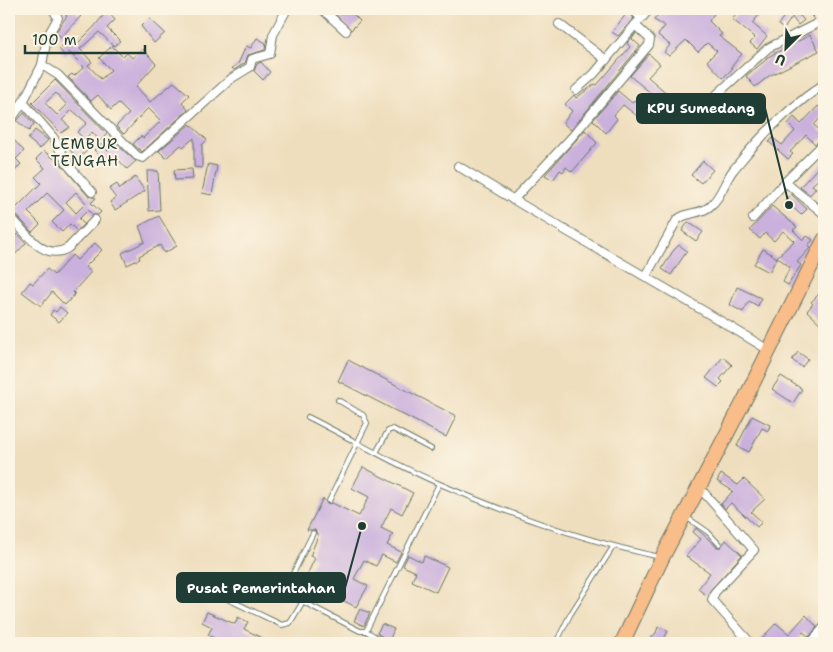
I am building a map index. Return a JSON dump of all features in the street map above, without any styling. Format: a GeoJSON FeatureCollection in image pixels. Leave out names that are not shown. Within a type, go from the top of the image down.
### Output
{"type":"FeatureCollection","features":[{"type":"Feature","properties":{"kind":"highway"},"geometry":{"type":"LineString","coordinates":[[622,643],[662,558],[770,351],[824,240]]}},
{"type":"Feature","properties":{"kind":"street"},"geometry":{"type":"LineString","coordinates":[[9,123],[23,102],[42,65],[47,37],[58,18],[53,9]]}},
{"type":"Feature","properties":{"kind":"street"},"geometry":{"type":"LineString","coordinates":[[42,65],[58,75],[137,156],[143,158],[232,78],[250,67],[252,59],[270,54],[273,35],[287,9]]}},
{"type":"Feature","properties":{"kind":"street"},"geometry":{"type":"LineString","coordinates":[[322,9],[346,31]]}},
{"type":"Feature","properties":{"kind":"street"},"geometry":{"type":"LineString","coordinates":[[630,9],[642,18]]}},
{"type":"Feature","properties":{"kind":"street"},"geometry":{"type":"LineString","coordinates":[[576,90],[606,60],[650,9]]}},
{"type":"Feature","properties":{"kind":"street"},"geometry":{"type":"LineString","coordinates":[[702,107],[768,48],[824,22],[815,9]]}},
{"type":"Feature","properties":{"kind":"street"},"geometry":{"type":"LineString","coordinates":[[559,24],[606,60]]}},
{"type":"Feature","properties":{"kind":"street"},"geometry":{"type":"LineString","coordinates":[[513,200],[600,104],[649,45],[650,39],[635,25]]}},
{"type":"Feature","properties":{"kind":"street"},"geometry":{"type":"LineString","coordinates":[[646,276],[677,220],[683,215],[708,208],[722,193],[732,171],[753,146],[794,106],[824,84]]}},
{"type":"Feature","properties":{"kind":"street"},"geometry":{"type":"LineString","coordinates":[[23,102],[53,137],[68,165],[92,192]]}},
{"type":"Feature","properties":{"kind":"street"},"geometry":{"type":"LineString","coordinates":[[753,218],[785,182],[824,143]]}},
{"type":"Feature","properties":{"kind":"street"},"geometry":{"type":"LineString","coordinates":[[458,166],[770,351]]}},
{"type":"Feature","properties":{"kind":"street"},"geometry":{"type":"LineString","coordinates":[[785,182],[824,214]]}},
{"type":"Feature","properties":{"kind":"street"},"geometry":{"type":"LineString","coordinates":[[9,215],[38,245],[48,251],[64,251],[95,220]]}},
{"type":"Feature","properties":{"kind":"street"},"geometry":{"type":"LineString","coordinates":[[699,487],[754,550],[715,592],[712,600],[747,639],[747,643]]}},
{"type":"Feature","properties":{"kind":"street"},"geometry":{"type":"LineString","coordinates":[[812,643],[824,627]]}},
{"type":"Feature","properties":{"kind":"lane"},"geometry":{"type":"LineString","coordinates":[[329,501],[359,443],[367,423],[366,417],[338,400]]}},
{"type":"Feature","properties":{"kind":"lane"},"geometry":{"type":"LineString","coordinates":[[308,417],[439,484],[500,508],[612,547],[662,558]]}},
{"type":"Feature","properties":{"kind":"lane"},"geometry":{"type":"LineString","coordinates":[[377,451],[388,431],[393,429],[431,450]]}},
{"type":"Feature","properties":{"kind":"lane"},"geometry":{"type":"LineString","coordinates":[[366,631],[439,484]]}},
{"type":"Feature","properties":{"kind":"lane"},"geometry":{"type":"LineString","coordinates":[[684,516],[708,532],[719,544]]}},
{"type":"Feature","properties":{"kind":"lane"},"geometry":{"type":"LineString","coordinates":[[313,533],[283,590],[285,594],[360,631],[366,631],[386,643]]}},
{"type":"Feature","properties":{"kind":"lane"},"geometry":{"type":"LineString","coordinates":[[556,643],[570,615],[612,547]]}},
{"type":"Feature","properties":{"kind":"lane"},"geometry":{"type":"LineString","coordinates":[[213,592],[282,625],[290,623],[302,603]]}},
{"type":"Feature","properties":{"kind":"building"},"geometry":{"type":"Polygon","coordinates":[[[68,9],[72,9],[81,16],[61,37],[56,32],[67,16],[64,13],[68,9]]]}},
{"type":"Feature","properties":{"kind":"building"},"geometry":{"type":"Polygon","coordinates":[[[330,9],[348,9],[360,21],[351,30],[330,9]]]}},
{"type":"Feature","properties":{"kind":"building"},"geometry":{"type":"Polygon","coordinates":[[[670,9],[684,9],[688,12],[691,9],[712,9],[715,12],[709,21],[722,34],[719,36],[742,54],[731,67],[733,68],[723,78],[707,61],[717,51],[707,43],[698,52],[686,40],[669,56],[664,52],[670,45],[658,35],[665,26],[654,20],[660,12],[666,15],[670,9]]]}},
{"type":"Feature","properties":{"kind":"building"},"geometry":{"type":"Polygon","coordinates":[[[743,9],[765,9],[752,23],[767,36],[757,49],[750,43],[755,38],[732,19],[743,9]]]}},
{"type":"Feature","properties":{"kind":"building"},"geometry":{"type":"Polygon","coordinates":[[[789,9],[806,9],[799,15],[804,20],[798,25],[792,17],[784,29],[778,25],[789,9]]]}},
{"type":"Feature","properties":{"kind":"building"},"geometry":{"type":"Polygon","coordinates":[[[107,11],[115,20],[107,28],[120,41],[114,46],[99,32],[80,49],[92,62],[88,65],[101,79],[111,70],[99,58],[112,46],[123,57],[127,53],[132,58],[143,49],[156,64],[136,86],[150,102],[174,82],[189,95],[182,102],[188,110],[142,152],[133,144],[141,136],[143,138],[161,121],[148,108],[124,134],[116,126],[129,114],[118,103],[111,110],[98,95],[91,101],[68,77],[72,74],[74,76],[84,67],[69,52],[65,56],[59,49],[70,38],[77,44],[107,11]]]}},
{"type":"Feature","properties":{"kind":"building"},"geometry":{"type":"Polygon","coordinates":[[[627,13],[634,18],[618,36],[612,32],[627,13]]]}},
{"type":"Feature","properties":{"kind":"building"},"geometry":{"type":"Polygon","coordinates":[[[149,18],[165,33],[154,43],[141,26],[149,18]]]}},
{"type":"Feature","properties":{"kind":"building"},"geometry":{"type":"Polygon","coordinates":[[[636,33],[632,39],[640,46],[571,130],[563,123],[572,111],[565,104],[574,95],[576,98],[595,84],[597,85],[630,47],[627,43],[636,33]]]}},
{"type":"Feature","properties":{"kind":"building"},"geometry":{"type":"Polygon","coordinates":[[[810,35],[819,51],[769,76],[755,87],[746,76],[766,58],[810,35]]]}},
{"type":"Feature","properties":{"kind":"building"},"geometry":{"type":"Polygon","coordinates":[[[257,38],[266,43],[265,50],[248,55],[245,63],[234,70],[232,68],[238,64],[246,46],[251,48],[257,38]]]}},
{"type":"Feature","properties":{"kind":"building"},"geometry":{"type":"Polygon","coordinates":[[[649,54],[660,64],[648,77],[670,96],[663,103],[630,76],[649,54]]]}},
{"type":"Feature","properties":{"kind":"building"},"geometry":{"type":"Polygon","coordinates":[[[261,62],[270,72],[263,80],[254,71],[257,64],[261,62]]]}},
{"type":"Feature","properties":{"kind":"building"},"geometry":{"type":"Polygon","coordinates":[[[55,80],[107,134],[100,141],[92,132],[84,139],[77,132],[87,123],[72,110],[62,120],[70,127],[61,133],[32,103],[55,80]],[[56,93],[45,103],[57,115],[67,105],[56,93]]]}},
{"type":"Feature","properties":{"kind":"building"},"geometry":{"type":"Polygon","coordinates":[[[618,91],[632,103],[634,100],[639,103],[640,101],[649,108],[641,119],[623,105],[614,115],[617,119],[606,133],[593,120],[618,91]]]}},
{"type":"Feature","properties":{"kind":"building"},"geometry":{"type":"Polygon","coordinates":[[[818,106],[824,114],[814,125],[824,134],[824,138],[815,144],[806,135],[790,152],[793,154],[788,159],[769,142],[773,138],[782,145],[795,131],[788,124],[794,117],[801,124],[818,106]]]}},
{"type":"Feature","properties":{"kind":"building"},"geometry":{"type":"Polygon","coordinates":[[[24,113],[34,124],[29,131],[17,121],[24,113]]]}},
{"type":"Feature","properties":{"kind":"building"},"geometry":{"type":"Polygon","coordinates":[[[190,124],[207,140],[202,145],[202,168],[194,167],[194,138],[183,147],[181,145],[166,158],[159,151],[190,124]]]}},
{"type":"Feature","properties":{"kind":"building"},"geometry":{"type":"Polygon","coordinates":[[[35,130],[48,140],[40,149],[28,139],[35,130]]]}},
{"type":"Feature","properties":{"kind":"building"},"geometry":{"type":"Polygon","coordinates":[[[585,130],[597,143],[572,172],[566,167],[563,172],[560,170],[553,180],[545,175],[585,130]]]}},
{"type":"Feature","properties":{"kind":"building"},"geometry":{"type":"Polygon","coordinates":[[[12,138],[24,151],[16,159],[21,164],[14,172],[9,166],[9,141],[12,138]]]}},
{"type":"Feature","properties":{"kind":"building"},"geometry":{"type":"Polygon","coordinates":[[[80,140],[89,149],[78,159],[70,150],[80,140]]]}},
{"type":"Feature","properties":{"kind":"building"},"geometry":{"type":"Polygon","coordinates":[[[101,144],[108,151],[116,144],[136,161],[127,169],[116,157],[108,164],[94,150],[101,144]]]}},
{"type":"Feature","properties":{"kind":"building"},"geometry":{"type":"Polygon","coordinates":[[[44,151],[61,164],[88,196],[96,198],[91,203],[101,212],[98,215],[93,215],[88,210],[79,219],[84,224],[77,231],[70,224],[62,232],[52,222],[64,210],[47,193],[28,212],[40,224],[32,232],[13,211],[41,183],[35,177],[45,168],[36,159],[44,151]],[[76,192],[66,202],[76,213],[86,203],[76,192]]]}},
{"type":"Feature","properties":{"kind":"building"},"geometry":{"type":"Polygon","coordinates":[[[703,161],[713,170],[701,183],[691,175],[703,161]]]}},
{"type":"Feature","properties":{"kind":"building"},"geometry":{"type":"Polygon","coordinates":[[[824,161],[824,174],[812,185],[816,188],[810,195],[800,187],[824,161]]]}},
{"type":"Feature","properties":{"kind":"building"},"geometry":{"type":"Polygon","coordinates":[[[208,164],[217,166],[212,195],[202,193],[208,164]]]}},
{"type":"Feature","properties":{"kind":"building"},"geometry":{"type":"Polygon","coordinates":[[[192,169],[193,179],[175,180],[174,170],[192,169]]]}},
{"type":"Feature","properties":{"kind":"building"},"geometry":{"type":"Polygon","coordinates":[[[147,171],[158,171],[160,210],[149,211],[147,171]]]}},
{"type":"Feature","properties":{"kind":"building"},"geometry":{"type":"Polygon","coordinates":[[[135,177],[145,191],[115,210],[110,202],[116,198],[109,189],[117,184],[120,189],[135,177]]]}},
{"type":"Feature","properties":{"kind":"building"},"geometry":{"type":"Polygon","coordinates":[[[791,194],[807,209],[801,215],[785,200],[791,194]]]}},
{"type":"Feature","properties":{"kind":"building"},"geometry":{"type":"Polygon","coordinates":[[[772,206],[797,227],[793,230],[803,240],[807,236],[813,240],[808,245],[810,248],[797,262],[801,265],[788,285],[783,282],[790,267],[777,257],[794,241],[783,231],[774,241],[765,233],[760,239],[750,230],[772,206]]]}},
{"type":"Feature","properties":{"kind":"building"},"geometry":{"type":"Polygon","coordinates":[[[159,216],[177,246],[164,253],[160,245],[139,256],[140,259],[127,265],[122,253],[145,242],[139,226],[159,216]]]}},
{"type":"Feature","properties":{"kind":"building"},"geometry":{"type":"Polygon","coordinates":[[[688,222],[703,232],[696,241],[682,231],[688,222]]]}},
{"type":"Feature","properties":{"kind":"building"},"geometry":{"type":"Polygon","coordinates":[[[18,234],[26,243],[9,261],[9,245],[18,234]]]}},
{"type":"Feature","properties":{"kind":"building"},"geometry":{"type":"Polygon","coordinates":[[[95,243],[102,250],[85,267],[91,272],[73,292],[75,294],[65,305],[52,292],[41,306],[22,292],[30,282],[33,284],[47,269],[54,275],[72,255],[77,260],[95,243]]]}},
{"type":"Feature","properties":{"kind":"building"},"geometry":{"type":"Polygon","coordinates":[[[679,245],[687,251],[671,275],[662,269],[679,245]]]}},
{"type":"Feature","properties":{"kind":"building"},"geometry":{"type":"Polygon","coordinates":[[[763,249],[777,258],[769,272],[754,264],[763,249]]]}},
{"type":"Feature","properties":{"kind":"building"},"geometry":{"type":"Polygon","coordinates":[[[737,287],[761,298],[758,306],[749,301],[743,312],[730,305],[737,287]]]}},
{"type":"Feature","properties":{"kind":"building"},"geometry":{"type":"Polygon","coordinates":[[[821,292],[824,295],[824,327],[807,311],[813,304],[811,302],[821,292]]]}},
{"type":"Feature","properties":{"kind":"building"},"geometry":{"type":"Polygon","coordinates":[[[60,307],[67,313],[59,322],[50,315],[53,310],[56,312],[60,307]]]}},
{"type":"Feature","properties":{"kind":"building"},"geometry":{"type":"Polygon","coordinates":[[[798,352],[808,359],[802,367],[792,360],[798,352]]]}},
{"type":"Feature","properties":{"kind":"building"},"geometry":{"type":"Polygon","coordinates":[[[723,357],[732,365],[720,379],[723,382],[718,387],[706,378],[723,357]]]}},
{"type":"Feature","properties":{"kind":"building"},"geometry":{"type":"Polygon","coordinates":[[[348,360],[456,416],[446,437],[338,381],[348,360]]]}},
{"type":"Feature","properties":{"kind":"building"},"geometry":{"type":"Polygon","coordinates":[[[781,376],[802,389],[793,403],[772,389],[781,376]]]}},
{"type":"Feature","properties":{"kind":"building"},"geometry":{"type":"Polygon","coordinates":[[[752,416],[770,425],[768,431],[762,428],[749,452],[737,446],[752,416]]]}},
{"type":"Feature","properties":{"kind":"building"},"geometry":{"type":"Polygon","coordinates":[[[363,467],[413,493],[402,514],[391,508],[381,528],[393,534],[387,545],[401,552],[396,562],[382,555],[376,566],[364,560],[354,579],[368,586],[356,607],[304,581],[315,558],[310,556],[318,536],[315,530],[307,530],[323,498],[327,504],[332,503],[359,516],[369,497],[352,488],[363,467]]]}},
{"type":"Feature","properties":{"kind":"building"},"geometry":{"type":"Polygon","coordinates":[[[721,474],[738,485],[744,479],[765,499],[751,512],[762,522],[757,527],[731,503],[725,509],[721,504],[733,491],[717,481],[721,474]]]}},
{"type":"Feature","properties":{"kind":"building"},"geometry":{"type":"Polygon","coordinates":[[[696,528],[717,547],[721,547],[726,540],[742,555],[706,595],[698,589],[710,573],[686,556],[701,539],[693,532],[696,528]]]}},
{"type":"Feature","properties":{"kind":"building"},"geometry":{"type":"Polygon","coordinates":[[[408,555],[422,562],[424,556],[448,567],[436,592],[412,581],[416,572],[403,566],[408,555]]]}},
{"type":"Feature","properties":{"kind":"building"},"geometry":{"type":"Polygon","coordinates":[[[360,609],[370,613],[364,626],[354,621],[360,609]]]}},
{"type":"Feature","properties":{"kind":"building"},"geometry":{"type":"Polygon","coordinates":[[[207,612],[235,624],[238,617],[248,622],[244,629],[272,643],[225,643],[208,635],[212,627],[202,622],[207,612]]]}},
{"type":"Feature","properties":{"kind":"building"},"geometry":{"type":"Polygon","coordinates":[[[806,615],[817,627],[809,637],[803,632],[793,643],[758,643],[776,623],[789,634],[806,615]]]}},
{"type":"Feature","properties":{"kind":"building"},"geometry":{"type":"Polygon","coordinates":[[[382,624],[394,629],[389,641],[377,633],[382,624]]]}},
{"type":"Feature","properties":{"kind":"building"},"geometry":{"type":"Polygon","coordinates":[[[658,627],[668,631],[663,641],[659,639],[654,643],[645,643],[656,633],[658,627]]]}},
{"type":"Feature","properties":{"kind":"place","name":"KPU Sumedang"},"geometry":{"type":"Point","coordinates":[789,205]}},
{"type":"Feature","properties":{"kind":"place","name":"Pusat Pemerintahan"},"geometry":{"type":"Point","coordinates":[362,526]}},
{"type":"Feature","properties":{"kind":"district","name":"LEMBUR TENGAH"},"geometry":{"type":"Point","coordinates":[85,152]}}]}
